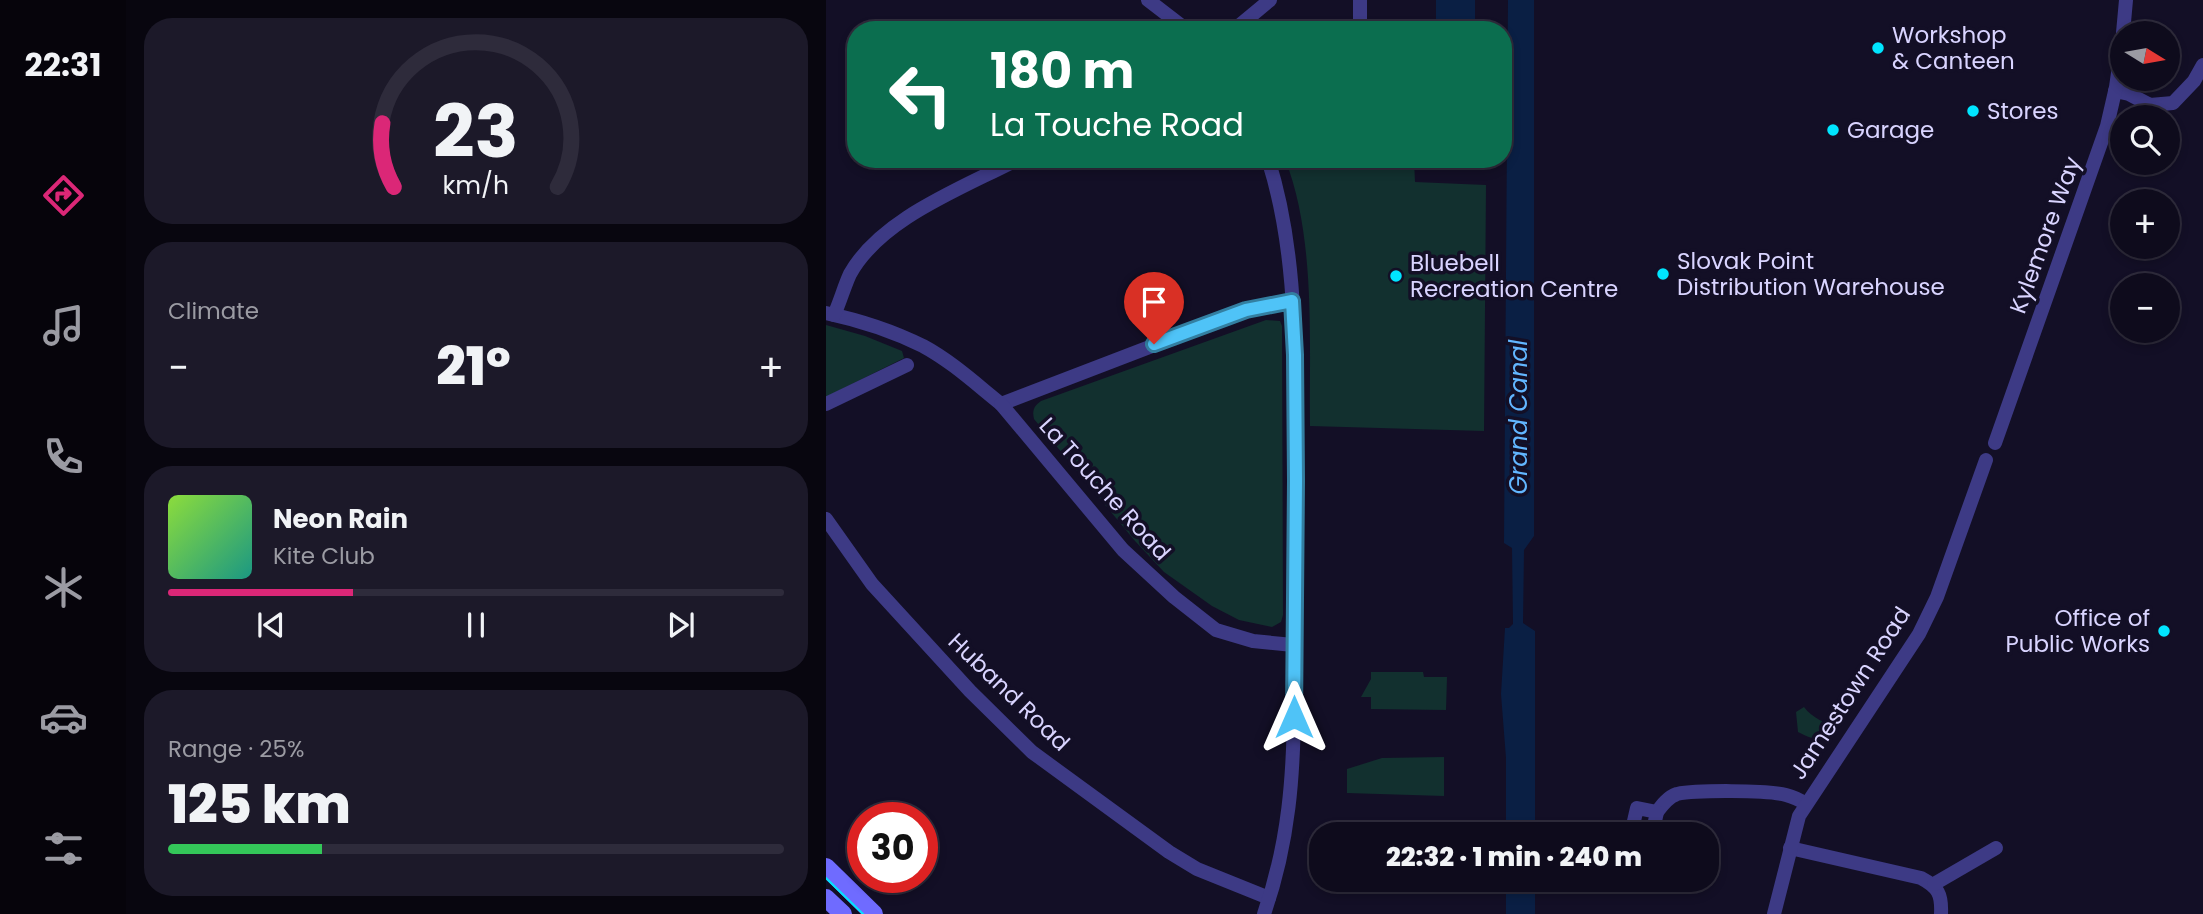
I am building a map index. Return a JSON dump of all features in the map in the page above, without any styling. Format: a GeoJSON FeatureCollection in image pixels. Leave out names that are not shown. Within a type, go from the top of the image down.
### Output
{"type":"FeatureCollection","features":[{"type":"Feature","properties":{"kind":"main road"},"geometry":{"type":"LineString","coordinates":[[826,867],[874,914]]}},
{"type":"Feature","properties":{"kind":"main road"},"geometry":{"type":"LineString","coordinates":[[826,898],[843,914]]}},
{"type":"Feature","properties":{"kind":"street"},"geometry":{"type":"LineString","coordinates":[[1149,0],[1175,21]]}},
{"type":"Feature","properties":{"kind":"street"},"geometry":{"type":"LineString","coordinates":[[1244,21],[1269,0]]}},
{"type":"Feature","properties":{"kind":"street"},"geometry":{"type":"LineString","coordinates":[[1360,0],[1360,21]]}},
{"type":"Feature","properties":{"kind":"street","name":"Kylemore Way"},"geometry":{"type":"LineString","coordinates":[[2124,21],[2126,0]]}},
{"type":"Feature","properties":{"kind":"street"},"geometry":{"type":"LineString","coordinates":[[2115,91],[2129,94],[2150,105],[2173,103],[2194,81],[2203,65]]}},
{"type":"Feature","properties":{"kind":"street","name":"Kylemore Way"},"geometry":{"type":"LineString","coordinates":[[1995,443],[2101,147],[2115,91]]}},
{"type":"Feature","properties":{"kind":"street"},"geometry":{"type":"LineString","coordinates":[[830,314],[850,274],[872,245],[901,220],[1001,168]]}},
{"type":"Feature","properties":{"kind":"street"},"geometry":{"type":"LineString","coordinates":[[1264,914],[1283,852],[1294,737],[1295,355],[1285,235],[1270,168]]}},
{"type":"Feature","properties":{"kind":"street","name":"La Touche Road"},"geometry":{"type":"LineString","coordinates":[[1001,404],[1246,310],[1292,301]]}},
{"type":"Feature","properties":{"kind":"street","name":"La Touche Road"},"geometry":{"type":"LineString","coordinates":[[830,314],[870,325],[923,346],[959,369],[1001,404],[1123,550],[1174,597],[1216,630],[1253,641],[1293,645]]}},
{"type":"Feature","properties":{"kind":"street"},"geometry":{"type":"LineString","coordinates":[[826,404],[906,365]]}},
{"type":"Feature","properties":{"kind":"street","name":"Jamestown Road"},"geometry":{"type":"LineString","coordinates":[[1774,914],[1799,816],[1919,634],[1937,597],[1986,460]]}},
{"type":"Feature","properties":{"kind":"street","name":"Huband Road"},"geometry":{"type":"LineString","coordinates":[[826,519],[872,584],[970,691],[1032,752],[1169,852],[1197,869],[1269,898]]}},
{"type":"Feature","properties":{"kind":"street"},"geometry":{"type":"LineString","coordinates":[[1655,822],[1663,803],[1675,794],[1768,792],[1785,794],[1806,804]]}},
{"type":"Feature","properties":{"kind":"street"},"geometry":{"type":"LineString","coordinates":[[1634,822],[1637,808],[1657,812]]}},
{"type":"Feature","properties":{"kind":"street"},"geometry":{"type":"LineString","coordinates":[[1790,848],[1921,878],[1934,884],[1941,897],[1941,914]]}},
{"type":"Feature","properties":{"kind":"street"},"geometry":{"type":"LineString","coordinates":[[1934,884],[1996,848]]}},
{"type":"Feature","properties":{"kind":"green space","name":"Bluebell Recreation Centre"},"geometry":{"type":"Polygon","coordinates":[[[1288,168],[1414,168],[1415,182],[1486,185],[1484,431],[1310,426],[1309,291],[1302,222],[1288,168]]]}},
{"type":"Feature","properties":{"kind":"green space"},"geometry":{"type":"Polygon","coordinates":[[[1266,320],[1280,321],[1282,326],[1283,615],[1281,622],[1272,627],[1239,620],[1212,606],[1164,572],[1034,419],[1033,413],[1041,401],[1266,320]]]}},
{"type":"Feature","properties":{"kind":"green space"},"geometry":{"type":"Polygon","coordinates":[[[826,325],[865,336],[902,351],[904,358],[826,397],[826,325]]]}},
{"type":"Feature","properties":{"kind":"green space"},"geometry":{"type":"Polygon","coordinates":[[[1371,672],[1423,672],[1424,677],[1447,677],[1446,710],[1371,709],[1371,697],[1361,697],[1371,679],[1371,672]]]}},
{"type":"Feature","properties":{"kind":"green space"},"geometry":{"type":"Polygon","coordinates":[[[1804,707],[1820,720],[1839,726],[1835,732],[1821,739],[1798,732],[1796,712],[1804,707]]]}},
{"type":"Feature","properties":{"kind":"green space"},"geometry":{"type":"Polygon","coordinates":[[[1444,757],[1444,796],[1347,793],[1347,769],[1382,758],[1444,757]]]}},
{"type":"Feature","properties":{"kind":"water"},"geometry":{"type":"Polygon","coordinates":[[[1436,0],[1475,0],[1475,21],[1436,21],[1436,0]]]}},
{"type":"Feature","properties":{"kind":"water","name":"Grand Canal"},"geometry":{"type":"Polygon","coordinates":[[[1508,0],[1534,0],[1534,536],[1524,550],[1523,623],[1535,631],[1535,822],[1506,822],[1506,758],[1501,694],[1505,628],[1513,624],[1512,548],[1504,543],[1507,168],[1512,168],[1512,21],[1508,21],[1508,0]]]}},
{"type":"Feature","properties":{"kind":"water"},"geometry":{"type":"Polygon","coordinates":[[[1506,892],[1535,892],[1535,914],[1506,914],[1506,892]]]}},
{"type":"Feature","properties":{"kind":"tram line"},"geometry":{"type":"LineString","coordinates":[[826,878],[863,914]]}},
{"type":"Feature","properties":{"kind":"place","name":"Workshop & Canteen"},"geometry":{"type":"Point","coordinates":[1878,48]}},
{"type":"Feature","properties":{"kind":"place","name":"Stores"},"geometry":{"type":"Point","coordinates":[1973,111]}},
{"type":"Feature","properties":{"kind":"place","name":"Garage"},"geometry":{"type":"Point","coordinates":[1833,130]}},
{"type":"Feature","properties":{"kind":"place","name":"Slovak Point Distribution Warehouse"},"geometry":{"type":"Point","coordinates":[1663,274]}},
{"type":"Feature","properties":{"kind":"place","name":"Bluebell Recreation Centre"},"geometry":{"type":"Point","coordinates":[1396,276]}},
{"type":"Feature","properties":{"kind":"place","name":"Office of Public Works"},"geometry":{"type":"Point","coordinates":[2164,631]}},
{"type":"Feature","properties":{"kind":"route"},"geometry":{"type":"LineString","coordinates":[[1154,344],[1246,310],[1292,301],[1296,481],[1294,717]]}}]}
